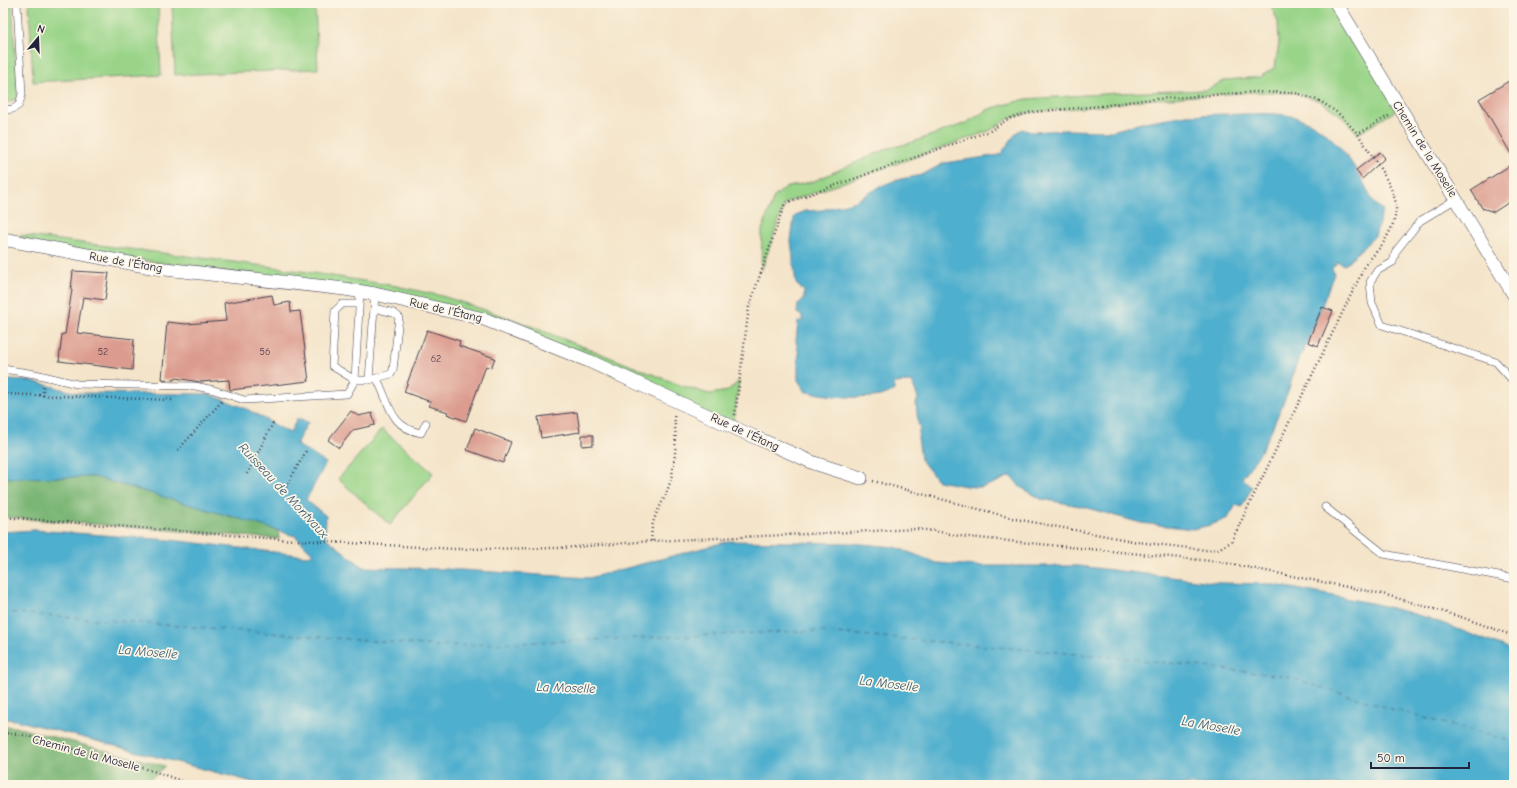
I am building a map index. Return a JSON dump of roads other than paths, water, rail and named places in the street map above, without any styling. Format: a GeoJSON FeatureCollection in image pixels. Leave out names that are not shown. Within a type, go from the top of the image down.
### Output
{"type":"FeatureCollection","features":[{"type":"Feature","properties":{"kind":"street","name":"Chemin de la Moselle"},"geometry":{"type":"LineString","coordinates":[[1336,3],[1514,295]]}},
{"type":"Feature","properties":{"kind":"street","name":"Rue de l'Étang"},"geometry":{"type":"LineString","coordinates":[[3,239],[156,268],[360,298],[375,294],[484,319],[589,361],[814,463],[861,478]]}},
{"type":"Feature","properties":{"kind":"lane"},"geometry":{"type":"LineString","coordinates":[[3,110],[13,109],[19,105],[22,94],[17,3]]}},
{"type":"Feature","properties":{"kind":"lane"},"geometry":{"type":"LineString","coordinates":[[1456,199],[1420,221],[1396,251],[1393,262],[1377,272],[1370,282],[1372,303],[1382,325],[1496,362],[1514,382]]}},
{"type":"Feature","properties":{"kind":"lane"},"geometry":{"type":"LineString","coordinates":[[369,380],[375,294]]}},
{"type":"Feature","properties":{"kind":"lane"},"geometry":{"type":"LineString","coordinates":[[3,369],[35,374],[77,384],[195,386],[214,390],[244,400],[347,394],[355,380],[360,298],[342,304],[335,311],[332,366],[355,380],[369,380],[377,378],[391,374],[393,370],[399,317],[394,313],[374,308]]}},
{"type":"Feature","properties":{"kind":"lane"},"geometry":{"type":"LineString","coordinates":[[377,378],[394,418],[409,431],[420,433],[426,423]]}},
{"type":"Feature","properties":{"kind":"lane"},"geometry":{"type":"LineString","coordinates":[[1325,507],[1384,554],[1514,579]]}},
{"type":"Feature","properties":{"kind":"water"},"geometry":{"type":"Polygon","coordinates":[[[1186,115],[1287,115],[1316,126],[1334,141],[1349,159],[1375,204],[1383,210],[1375,236],[1344,265],[1338,262],[1332,268],[1334,274],[1308,342],[1294,369],[1295,370],[1287,394],[1260,453],[1242,478],[1252,487],[1242,507],[1236,505],[1228,518],[1211,525],[1193,529],[1141,523],[1080,506],[1041,499],[1020,487],[1011,476],[982,487],[938,481],[921,460],[918,437],[920,428],[916,404],[918,398],[912,382],[894,383],[894,390],[886,394],[864,398],[806,392],[798,380],[799,355],[796,341],[798,321],[802,322],[802,316],[797,313],[798,304],[804,299],[804,291],[796,284],[791,241],[794,218],[796,215],[805,211],[822,210],[856,201],[881,186],[896,180],[922,175],[944,163],[1000,155],[1017,132],[1022,129],[1031,132],[1065,130],[1112,131],[1145,122],[1186,115]]]}},
{"type":"Feature","properties":{"kind":"water"},"geometry":{"type":"Polygon","coordinates":[[[3,380],[32,381],[77,393],[208,394],[245,408],[290,433],[297,419],[308,422],[296,444],[326,463],[306,500],[326,516],[325,537],[363,567],[445,569],[589,578],[729,541],[850,543],[895,547],[937,563],[976,566],[1079,566],[1221,583],[1270,584],[1376,604],[1429,618],[1514,651],[1514,785],[264,785],[16,720],[3,719],[3,532],[34,530],[171,540],[308,556],[313,554],[295,536],[94,477],[3,478],[3,380]]]}},
{"type":"Feature","properties":{"kind":"water label","name":"Ruisseau de Montvaux"},"geometry":{"type":"Point","coordinates":[284,490]}},
{"type":"Feature","properties":{"kind":"water label","name":"La Moselle"},"geometry":{"type":"Point","coordinates":[148,651]}},
{"type":"Feature","properties":{"kind":"water label","name":"La Moselle"},"geometry":{"type":"Point","coordinates":[889,683]}},
{"type":"Feature","properties":{"kind":"water label","name":"La Moselle"},"geometry":{"type":"Point","coordinates":[566,687]}},
{"type":"Feature","properties":{"kind":"water label","name":"La Moselle"},"geometry":{"type":"Point","coordinates":[1211,725]}}]}
